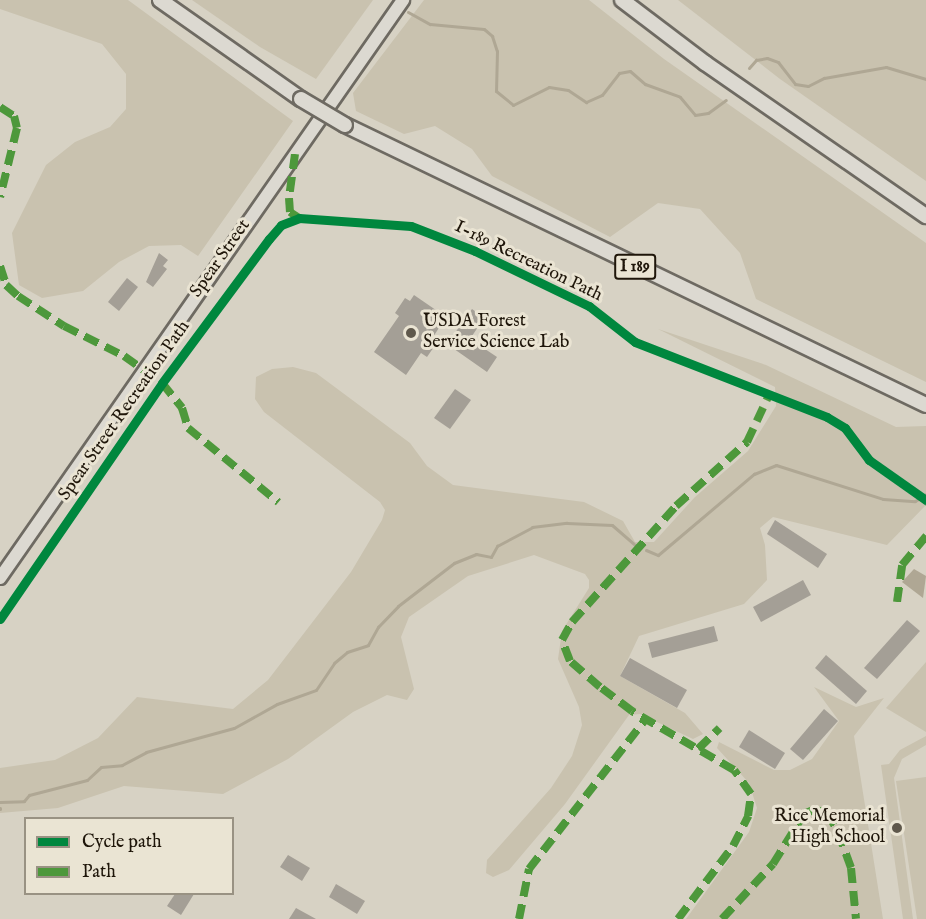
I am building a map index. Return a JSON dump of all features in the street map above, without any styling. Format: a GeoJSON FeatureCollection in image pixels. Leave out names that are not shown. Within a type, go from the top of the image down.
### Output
{"type":"FeatureCollection","features":[{"type":"Feature","properties":{"kind":"highway","name":"I 189"},"geometry":{"type":"LineString","coordinates":[[160,0],[301,99],[345,125],[926,405]]}},
{"type":"Feature","properties":{"kind":"highway"},"geometry":{"type":"LineString","coordinates":[[622,0],[714,69],[926,216]]}},
{"type":"Feature","properties":{"kind":"main road","name":"Spear Street"},"geometry":{"type":"LineString","coordinates":[[0,578],[403,0]]}},
{"type":"Feature","properties":{"kind":"shaded area"},"geometry":{"type":"Polygon","coordinates":[[[0,0],[128,0],[293,121],[198,256],[181,245],[149,246],[119,262],[83,291],[42,298],[19,285],[12,233],[46,165],[75,142],[110,127],[126,109],[126,74],[102,44],[0,9],[0,0]]]}},
{"type":"Feature","properties":{"kind":"shaded area"},"geometry":{"type":"Polygon","coordinates":[[[192,0],[373,0],[316,79],[260,47],[192,0]]]}},
{"type":"Feature","properties":{"kind":"shaded area"},"geometry":{"type":"Polygon","coordinates":[[[424,0],[589,0],[664,59],[926,243],[926,382],[756,299],[740,253],[700,209],[658,203],[610,237],[492,176],[472,149],[435,126],[404,134],[356,111],[353,93],[424,0]]]}},
{"type":"Feature","properties":{"kind":"shaded area"},"geometry":{"type":"Polygon","coordinates":[[[678,0],[926,0],[926,181],[780,79],[678,0]]]}},
{"type":"Feature","properties":{"kind":"shaded area"},"geometry":{"type":"Polygon","coordinates":[[[658,329],[766,365],[896,427],[926,426],[926,505],[887,545],[773,517],[760,528],[765,545],[767,580],[744,604],[639,636],[620,676],[685,713],[703,734],[693,739],[640,714],[629,715],[565,804],[509,870],[493,877],[486,873],[487,860],[551,788],[572,756],[582,725],[579,707],[558,659],[562,631],[589,588],[589,580],[585,574],[534,555],[468,576],[409,617],[401,637],[414,689],[407,700],[387,695],[353,712],[288,759],[223,794],[124,786],[58,808],[0,813],[0,768],[55,760],[98,738],[137,697],[233,709],[268,680],[351,572],[382,520],[385,510],[380,502],[264,412],[255,399],[256,377],[272,369],[293,367],[316,373],[410,443],[427,466],[453,485],[584,502],[623,521],[635,542],[654,542],[695,497],[748,451],[776,406],[775,387],[658,329]]]}},
{"type":"Feature","properties":{"kind":"shaded area"},"geometry":{"type":"Polygon","coordinates":[[[914,569],[926,576],[923,598],[902,582],[914,569]]]}},
{"type":"Feature","properties":{"kind":"shaded area"},"geometry":{"type":"Polygon","coordinates":[[[926,662],[926,732],[886,708],[926,662]]]}},
{"type":"Feature","properties":{"kind":"shaded area"},"geometry":{"type":"Polygon","coordinates":[[[814,687],[856,707],[884,698],[854,736],[883,919],[686,919],[749,832],[757,808],[749,783],[717,748],[719,742],[774,770],[790,770],[812,759],[839,721],[814,687]]]}},
{"type":"Feature","properties":{"kind":"shaded area"},"geometry":{"type":"Polygon","coordinates":[[[926,736],[926,745],[902,759],[894,778],[913,919],[903,919],[881,765],[889,764],[900,750],[926,736]]]}},
{"type":"Feature","properties":{"kind":"shaded area"},"geometry":{"type":"Polygon","coordinates":[[[926,777],[926,919],[917,919],[896,781],[926,777]]]}},
{"type":"Feature","properties":{"kind":"building"},"geometry":{"type":"Polygon","coordinates":[[[159,253],[168,260],[163,266],[167,269],[153,287],[146,282],[159,253]]]}},
{"type":"Feature","properties":{"kind":"building"},"geometry":{"type":"Polygon","coordinates":[[[127,278],[138,287],[119,311],[108,302],[127,278]]]}},
{"type":"Feature","properties":{"kind":"building","name":"USDA Forest Service Science Lab"},"geometry":{"type":"Polygon","coordinates":[[[414,295],[446,317],[433,337],[438,341],[427,357],[421,353],[406,375],[374,352],[399,316],[395,313],[405,298],[410,301],[414,295]]]}},
{"type":"Feature","properties":{"kind":"building"},"geometry":{"type":"Polygon","coordinates":[[[472,309],[484,318],[470,339],[497,357],[487,372],[447,344],[472,309]]]}},
{"type":"Feature","properties":{"kind":"building"},"geometry":{"type":"Polygon","coordinates":[[[455,389],[471,400],[450,429],[434,418],[455,389]]]}},
{"type":"Feature","properties":{"kind":"building"},"geometry":{"type":"Polygon","coordinates":[[[775,520],[827,554],[818,568],[767,534],[775,520]]]}},
{"type":"Feature","properties":{"kind":"building"},"geometry":{"type":"Polygon","coordinates":[[[803,580],[811,595],[761,622],[753,607],[803,580]]]}},
{"type":"Feature","properties":{"kind":"building"},"geometry":{"type":"Polygon","coordinates":[[[907,620],[920,631],[877,679],[864,668],[907,620]]]}},
{"type":"Feature","properties":{"kind":"building"},"geometry":{"type":"Polygon","coordinates":[[[714,626],[718,641],[652,658],[648,643],[714,626]]]}},
{"type":"Feature","properties":{"kind":"building"},"geometry":{"type":"Polygon","coordinates":[[[826,655],[867,691],[856,704],[815,668],[826,655]]]}},
{"type":"Feature","properties":{"kind":"building"},"geometry":{"type":"Polygon","coordinates":[[[630,658],[687,690],[677,708],[620,676],[630,658]]]}},
{"type":"Feature","properties":{"kind":"building"},"geometry":{"type":"Polygon","coordinates":[[[824,709],[838,721],[803,760],[790,749],[824,709]]]}},
{"type":"Feature","properties":{"kind":"building"},"geometry":{"type":"Polygon","coordinates":[[[749,730],[785,753],[775,769],[739,747],[749,730]]]}},
{"type":"Feature","properties":{"kind":"building"},"geometry":{"type":"Polygon","coordinates":[[[288,855],[310,868],[302,881],[280,867],[288,855]]]}},
{"type":"Feature","properties":{"kind":"building"},"geometry":{"type":"Polygon","coordinates":[[[336,884],[365,901],[357,914],[329,897],[336,884]]]}},
{"type":"Feature","properties":{"kind":"building"},"geometry":{"type":"Polygon","coordinates":[[[174,895],[193,895],[181,915],[167,906],[174,895]]]}},
{"type":"Feature","properties":{"kind":"building"},"geometry":{"type":"Polygon","coordinates":[[[296,908],[316,919],[289,919],[296,908]]]}},
{"type":"Feature","properties":{"kind":"waterway"},"geometry":{"type":"LineString","coordinates":[[408,12],[430,24],[484,29],[492,36],[497,51],[496,91],[513,105],[549,87],[568,90],[586,102],[602,95],[619,73],[630,71],[645,84],[680,97],[695,115],[708,113],[726,100]]}},
{"type":"Feature","properties":{"kind":"waterway"},"geometry":{"type":"LineString","coordinates":[[749,68],[756,60],[767,58],[778,62],[795,84],[808,86],[824,78],[886,67],[926,79]]}},
{"type":"Feature","properties":{"kind":"waterway"},"geometry":{"type":"LineString","coordinates":[[646,550],[658,555],[754,474],[776,465],[883,499],[915,501],[926,494]]}},
{"type":"Feature","properties":{"kind":"waterway"},"geometry":{"type":"LineString","coordinates":[[0,802],[24,801],[29,795],[87,780],[101,767],[122,765],[146,752],[234,728],[277,704],[316,690],[334,663],[347,652],[368,645],[378,627],[398,606],[454,563],[476,554],[491,557],[497,546],[532,527],[567,523],[612,525],[637,547]]}},
{"type":"Feature","properties":{"kind":"marked path"},"geometry":{"type":"LineString","coordinates":[[0,107],[14,116],[17,128],[0,197]]}},
{"type":"Feature","properties":{"kind":"marked path"},"geometry":{"type":"LineString","coordinates":[[295,154],[289,198],[290,212],[299,218]]}},
{"type":"Feature","properties":{"kind":"marked path"},"geometry":{"type":"LineString","coordinates":[[0,266],[6,285],[18,296],[64,326],[124,356],[162,383],[182,408],[188,428],[278,502]]}},
{"type":"Feature","properties":{"kind":"marked path"},"geometry":{"type":"LineString","coordinates":[[678,919],[733,846],[748,816],[751,794],[734,770],[632,711],[600,687],[570,661],[562,640],[572,622],[676,506],[747,442],[770,393]]}},
{"type":"Feature","properties":{"kind":"marked path"},"geometry":{"type":"LineString","coordinates":[[897,602],[902,565],[926,536]]}},
{"type":"Feature","properties":{"kind":"marked path"},"geometry":{"type":"LineString","coordinates":[[519,919],[529,869],[645,720]]}},
{"type":"Feature","properties":{"kind":"marked path"},"geometry":{"type":"LineString","coordinates":[[698,749],[720,728]]}},
{"type":"Feature","properties":{"kind":"marked path"},"geometry":{"type":"LineString","coordinates":[[722,919],[773,864],[804,814],[813,810],[827,812],[838,832],[851,868],[856,919]]}},
{"type":"Feature","properties":{"kind":"cycle path","name":"I-189 Recreation Path"},"geometry":{"type":"LineString","coordinates":[[0,619],[162,383],[269,239],[281,225],[299,218],[411,226],[475,251],[589,306],[635,342],[827,417],[845,428],[869,460],[926,500]]}},
{"type":"Feature","properties":{"kind":"place","name":"USDA Forest Service Science Lab"},"geometry":{"type":"Point","coordinates":[411,333]}},
{"type":"Feature","properties":{"kind":"place","name":"Rice Memorial High School"},"geometry":{"type":"Point","coordinates":[897,828]}}]}
